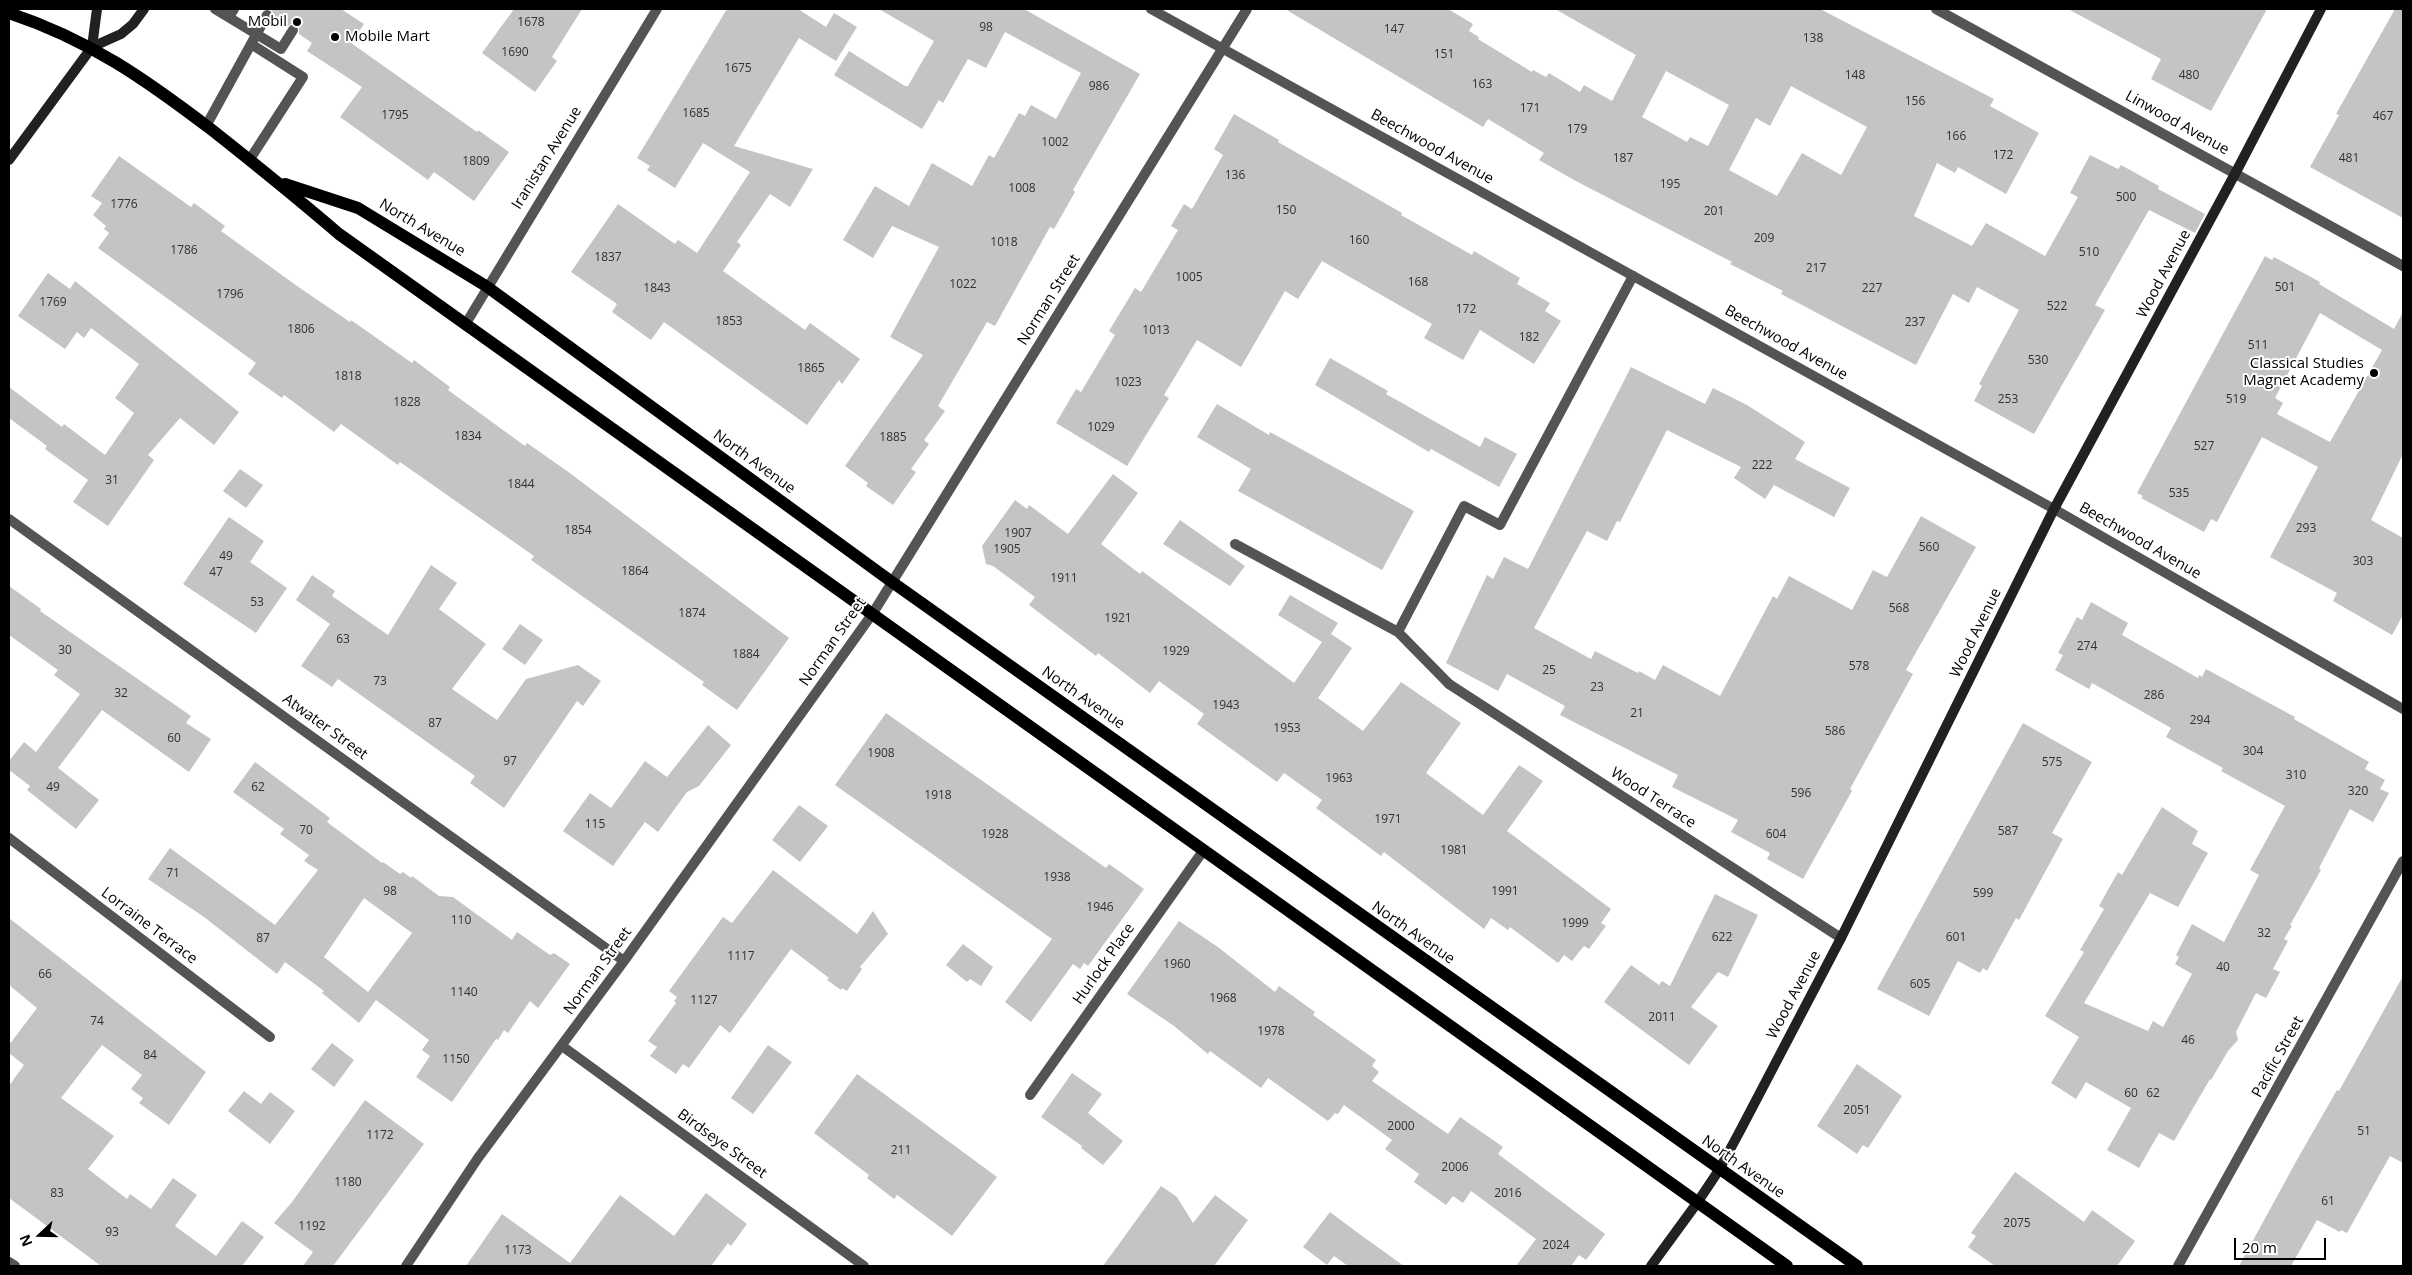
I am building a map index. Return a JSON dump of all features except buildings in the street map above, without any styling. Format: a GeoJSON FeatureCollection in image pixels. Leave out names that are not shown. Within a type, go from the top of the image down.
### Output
{"type":"FeatureCollection","features":[{"type":"Feature","properties":{"kind":"main road","name":"North Avenue"},"geometry":{"type":"LineString","coordinates":[[9,13],[92,47],[144,79],[278,181],[339,234],[873,613],[1697,1204],[1787,1266]]}},
{"type":"Feature","properties":{"kind":"main road","name":"North Avenue"},"geometry":{"type":"LineString","coordinates":[[278,181],[358,208],[486,286],[892,582],[1856,1266]]}},
{"type":"Feature","properties":{"kind":"street"},"geometry":{"type":"LineString","coordinates":[[9,160],[92,47],[97,9]]}},
{"type":"Feature","properties":{"kind":"street"},"geometry":{"type":"LineString","coordinates":[[92,47],[121,34],[133,24],[144,9]]}},
{"type":"Feature","properties":{"kind":"street"},"geometry":{"type":"LineString","coordinates":[[215,9],[232,13],[254,40],[303,77],[250,159]]}},
{"type":"Feature","properties":{"kind":"street","name":"Iranistan Avenue"},"geometry":{"type":"LineString","coordinates":[[465,324],[486,286],[657,9]]}},
{"type":"Feature","properties":{"kind":"street","name":"Beechwood Avenue"},"geometry":{"type":"LineString","coordinates":[[1151,9],[2054,509],[2403,710]]}},
{"type":"Feature","properties":{"kind":"street","name":"Norman Street"},"geometry":{"type":"LineString","coordinates":[[406,1266],[478,1158],[624,961],[873,613],[1247,9]]}},
{"type":"Feature","properties":{"kind":"street","name":"Linwood Avenue"},"geometry":{"type":"LineString","coordinates":[[1936,9],[2236,172],[2403,266]]}},
{"type":"Feature","properties":{"kind":"street","name":"Wood Avenue"},"geometry":{"type":"LineString","coordinates":[[1651,1266],[1697,1204],[1719,1170],[1841,938],[2054,509],[2236,172],[2321,9]]}},
{"type":"Feature","properties":{"kind":"street"},"geometry":{"type":"LineString","coordinates":[[206,126],[267,15]]}},
{"type":"Feature","properties":{"kind":"street"},"geometry":{"type":"LineString","coordinates":[[254,40],[281,49],[293,30]]}},
{"type":"Feature","properties":{"kind":"street"},"geometry":{"type":"LineString","coordinates":[[1398,632],[1464,506],[1500,525],[1633,276]]}},
{"type":"Feature","properties":{"kind":"street","name":"Atwater Street"},"geometry":{"type":"LineString","coordinates":[[9,519],[624,961]]}},
{"type":"Feature","properties":{"kind":"street","name":"Wood Terrace"},"geometry":{"type":"LineString","coordinates":[[1235,544],[1398,632],[1449,684],[1841,938]]}},
{"type":"Feature","properties":{"kind":"street","name":"Lorraine Terrace"},"geometry":{"type":"LineString","coordinates":[[9,838],[270,1037]]}},
{"type":"Feature","properties":{"kind":"street","name":"Hurlock Place"},"geometry":{"type":"LineString","coordinates":[[1030,1095],[1203,850]]}},
{"type":"Feature","properties":{"kind":"street","name":"Pacific Street"},"geometry":{"type":"LineString","coordinates":[[2178,1266],[2403,861]]}},
{"type":"Feature","properties":{"kind":"street","name":"Birdseye Street"},"geometry":{"type":"LineString","coordinates":[[562,1046],[864,1266]]}},
{"type":"Feature","properties":{"kind":"street"},"geometry":{"type":"LineString","coordinates":[[9,1262],[15,1266]]}},
{"type":"Feature","properties":{"kind":"place","name":"Mobil"},"geometry":{"type":"Point","coordinates":[297,22]}},
{"type":"Feature","properties":{"kind":"place","name":"Mobile Mart"},"geometry":{"type":"Point","coordinates":[335,37]}},
{"type":"Feature","properties":{"kind":"place","name":"Classical Studies Magnet Academy"},"geometry":{"type":"Point","coordinates":[2374,373]}}]}
